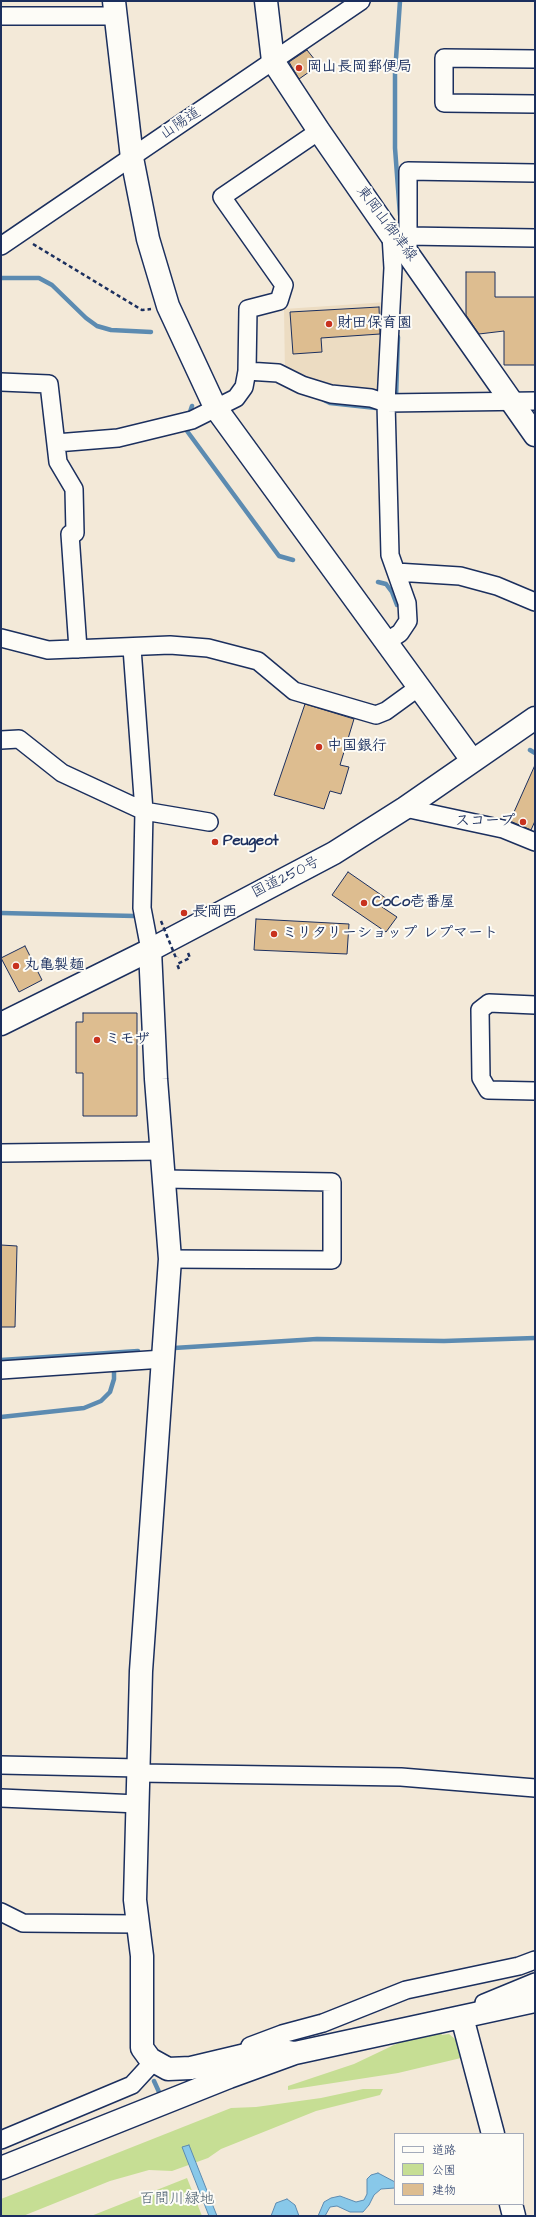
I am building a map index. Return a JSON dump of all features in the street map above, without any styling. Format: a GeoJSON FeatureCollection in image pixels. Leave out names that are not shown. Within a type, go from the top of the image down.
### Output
{"type":"FeatureCollection","features":[{"type":"Feature","properties":{"kind":"main road","name":"東岡山御津線"},"geometry":{"type":"LineString","coordinates":[[266,1],[273,61],[319,131],[402,242],[535,435]]}},
{"type":"Feature","properties":{"kind":"main road"},"geometry":{"type":"LineString","coordinates":[[115,9],[132,158],[148,239],[168,306],[215,407],[472,760]]}},
{"type":"Feature","properties":{"kind":"main road","name":"国道250号"},"geometry":{"type":"LineString","coordinates":[[1,1024],[150,950],[334,853],[412,809],[472,760],[535,718]]}},
{"type":"Feature","properties":{"kind":"main road"},"geometry":{"type":"LineString","coordinates":[[150,950],[156,1078],[170,1259],[142,1637],[136,1924],[142,1956],[142,2048],[154,2062],[168,2069],[191,2068],[271,2049],[295,2053]]}},
{"type":"Feature","properties":{"kind":"main road"},"geometry":{"type":"LineString","coordinates":[[1,2168],[222,2080],[295,2053],[535,2001]]}},
{"type":"Feature","properties":{"kind":"main road"},"geometry":{"type":"LineString","coordinates":[[462,2017],[493,2133]]}},
{"type":"Feature","properties":{"kind":"main road"},"geometry":{"type":"LineString","coordinates":[[511,2205],[514,2216]]}},
{"type":"Feature","properties":{"kind":"street","name":"山陽道"},"geometry":{"type":"LineString","coordinates":[[1,246],[361,1]]}},
{"type":"Feature","properties":{"kind":"street"},"geometry":{"type":"LineString","coordinates":[[1,16],[115,9]]}},
{"type":"Feature","properties":{"kind":"street"},"geometry":{"type":"LineString","coordinates":[[535,59],[444,58],[444,103],[535,104]]}},
{"type":"Feature","properties":{"kind":"street"},"geometry":{"type":"LineString","coordinates":[[56,443],[118,438],[186,421],[236,398],[244,387],[248,309],[279,301],[284,285],[222,196],[319,131]]}},
{"type":"Feature","properties":{"kind":"street"},"geometry":{"type":"LineString","coordinates":[[386,642],[400,633],[408,621],[407,603],[390,555],[386,403],[393,268],[402,242],[408,171],[535,173]]}},
{"type":"Feature","properties":{"kind":"street"},"geometry":{"type":"LineString","coordinates":[[402,242],[535,238]]}},
{"type":"Feature","properties":{"kind":"street"},"geometry":{"type":"LineString","coordinates":[[246,371],[278,373],[302,385],[331,394],[371,398],[386,403],[535,401]]}},
{"type":"Feature","properties":{"kind":"street"},"geometry":{"type":"LineString","coordinates":[[1,382],[49,384],[58,462],[74,489],[76,533],[70,534],[78,649]]}},
{"type":"Feature","properties":{"kind":"street"},"geometry":{"type":"LineString","coordinates":[[396,572],[460,576],[497,586],[535,602]]}},
{"type":"Feature","properties":{"kind":"street"},"geometry":{"type":"LineString","coordinates":[[1,638],[48,650],[132,648],[170,644],[208,648],[258,661],[294,692],[376,715],[386,711],[419,687]]}},
{"type":"Feature","properties":{"kind":"street"},"geometry":{"type":"LineString","coordinates":[[132,648],[144,811],[142,908],[150,950]]}},
{"type":"Feature","properties":{"kind":"street"},"geometry":{"type":"LineString","coordinates":[[1,740],[19,739],[62,773],[144,811],[209,822]]}},
{"type":"Feature","properties":{"kind":"street"},"geometry":{"type":"LineString","coordinates":[[412,809],[503,829],[535,842]]}},
{"type":"Feature","properties":{"kind":"street"},"geometry":{"type":"LineString","coordinates":[[535,1005],[490,1003],[480,1010],[480,1078],[488,1090],[535,1091]]}},
{"type":"Feature","properties":{"kind":"street"},"geometry":{"type":"LineString","coordinates":[[1,1153],[162,1151]]}},
{"type":"Feature","properties":{"kind":"street"},"geometry":{"type":"LineString","coordinates":[[165,1179],[332,1182],[332,1260],[170,1259]]}},
{"type":"Feature","properties":{"kind":"street"},"geometry":{"type":"LineString","coordinates":[[1,1370],[163,1359]]}},
{"type":"Feature","properties":{"kind":"street"},"geometry":{"type":"LineString","coordinates":[[1,1765],[401,1777],[535,1788]]}},
{"type":"Feature","properties":{"kind":"street"},"geometry":{"type":"LineString","coordinates":[[1,1798],[138,1804]]}},
{"type":"Feature","properties":{"kind":"street"},"geometry":{"type":"LineString","coordinates":[[1,1912],[23,1923],[136,1924]]}},
{"type":"Feature","properties":{"kind":"street"},"geometry":{"type":"LineString","coordinates":[[191,2068],[282,2034],[323,2023],[406,1990],[519,1966],[535,1960]]}},
{"type":"Feature","properties":{"kind":"street"},"geometry":{"type":"LineString","coordinates":[[484,2013],[484,2003],[535,1982]]}},
{"type":"Feature","properties":{"kind":"street"},"geometry":{"type":"LineString","coordinates":[[1,2140],[132,2086],[154,2062]]}},
{"type":"Feature","properties":{"kind":"path"},"geometry":{"type":"LineString","coordinates":[[17,234],[142,310],[168,306]]}},
{"type":"Feature","properties":{"kind":"path"},"geometry":{"type":"LineString","coordinates":[[161,921],[176,958],[178,957]]}},
{"type":"Feature","properties":{"kind":"path"},"geometry":{"type":"LineString","coordinates":[[179,969],[177,964],[190,958],[188,953],[186,954]]}},
{"type":"Feature","properties":{"kind":"shaded area"},"geometry":{"type":"Polygon","coordinates":[[[387,302],[379,395],[338,392],[285,374],[284,309],[387,302]]]}},
{"type":"Feature","properties":{"kind":"green space"},"geometry":{"type":"Polygon","coordinates":[[[440,2029],[442,2035],[449,2034],[461,2044],[461,2058],[398,2073],[288,2090],[288,2086],[354,2064],[415,2035],[440,2029]]]}},
{"type":"Feature","properties":{"kind":"green space"},"geometry":{"type":"Polygon","coordinates":[[[363,2089],[383,2089],[380,2095],[316,2111],[221,2149],[208,2158],[172,2171],[149,2170],[110,2181],[23,2216],[1,2216],[1,2199],[231,2108],[256,2107],[321,2098],[363,2089]]]}},
{"type":"Feature","properties":{"kind":"green space","name":"百間川緑地"},"geometry":{"type":"Polygon","coordinates":[[[187,2178],[202,2216],[91,2216],[187,2178]]]}},
{"type":"Feature","properties":{"kind":"water"},"geometry":{"type":"Polygon","coordinates":[[[189,2145],[217,2216],[209,2216],[182,2147],[189,2145]]]}},
{"type":"Feature","properties":{"kind":"water"},"geometry":{"type":"Polygon","coordinates":[[[378,2173],[394,2181],[394,2188],[381,2189],[374,2195],[369,2205],[363,2212],[350,2212],[337,2206],[330,2207],[325,2216],[318,2216],[324,2202],[331,2198],[340,2196],[356,2202],[364,2200],[367,2194],[367,2179],[371,2175],[378,2173]]]}},
{"type":"Feature","properties":{"kind":"water"},"geometry":{"type":"Polygon","coordinates":[[[287,2199],[295,2205],[299,2216],[271,2216],[276,2203],[287,2199]]]}},
{"type":"Feature","properties":{"kind":"building"},"geometry":{"type":"Polygon","coordinates":[[[307,50],[319,65],[299,79],[289,62],[307,50]]]}},
{"type":"Feature","properties":{"kind":"building"},"geometry":{"type":"Polygon","coordinates":[[[466,272],[495,272],[495,297],[535,297],[535,365],[504,365],[504,331],[479,334],[466,315],[466,272]]]}},
{"type":"Feature","properties":{"kind":"building"},"geometry":{"type":"Polygon","coordinates":[[[379,307],[380,334],[321,338],[322,352],[293,354],[290,312],[379,307]]]}},
{"type":"Feature","properties":{"kind":"building"},"geometry":{"type":"Polygon","coordinates":[[[305,704],[354,719],[340,765],[349,767],[341,794],[330,791],[324,809],[274,795],[305,704]]]}},
{"type":"Feature","properties":{"kind":"building"},"geometry":{"type":"Polygon","coordinates":[[[535,765],[535,821],[531,830],[510,821],[535,765]]]}},
{"type":"Feature","properties":{"kind":"building","name":"CoCo壱番屋"},"geometry":{"type":"Polygon","coordinates":[[[348,872],[387,899],[382,907],[397,917],[386,932],[332,895],[348,872]]]}},
{"type":"Feature","properties":{"kind":"building"},"geometry":{"type":"Polygon","coordinates":[[[256,919],[349,924],[347,954],[254,950],[256,919]]]}},
{"type":"Feature","properties":{"kind":"building"},"geometry":{"type":"Polygon","coordinates":[[[25,946],[42,980],[19,992],[1,958],[25,946]]]}},
{"type":"Feature","properties":{"kind":"building"},"geometry":{"type":"Polygon","coordinates":[[[83,1013],[137,1013],[137,1116],[83,1116],[83,1073],[76,1073],[76,1022],[83,1022],[83,1013]]]}},
{"type":"Feature","properties":{"kind":"building"},"geometry":{"type":"Polygon","coordinates":[[[1,1245],[17,1246],[15,1327],[1,1327],[1,1245]]]}},
{"type":"Feature","properties":{"kind":"waterway"},"geometry":{"type":"LineString","coordinates":[[400,1],[395,73],[395,148],[400,215]]}},
{"type":"Feature","properties":{"kind":"waterway"},"geometry":{"type":"LineString","coordinates":[[1,278],[39,278],[52,285],[86,318],[97,326],[111,330],[151,332]]}},
{"type":"Feature","properties":{"kind":"waterway"},"geometry":{"type":"LineString","coordinates":[[396,398],[398,337]]}},
{"type":"Feature","properties":{"kind":"waterway"},"geometry":{"type":"LineString","coordinates":[[324,400],[330,403],[376,408]]}},
{"type":"Feature","properties":{"kind":"waterway"},"geometry":{"type":"LineString","coordinates":[[188,418],[192,406]]}},
{"type":"Feature","properties":{"kind":"waterway"},"geometry":{"type":"LineString","coordinates":[[188,425],[187,431],[279,556],[293,560]]}},
{"type":"Feature","properties":{"kind":"waterway"},"geometry":{"type":"LineString","coordinates":[[378,582],[386,584],[392,592],[397,605]]}},
{"type":"Feature","properties":{"kind":"waterway"},"geometry":{"type":"LineString","coordinates":[[530,750],[535,753]]}},
{"type":"Feature","properties":{"kind":"waterway"},"geometry":{"type":"LineString","coordinates":[[1,913],[135,916]]}},
{"type":"Feature","properties":{"kind":"waterway"},"geometry":{"type":"LineString","coordinates":[[174,1348],[317,1339],[444,1341],[535,1338]]}},
{"type":"Feature","properties":{"kind":"waterway"},"geometry":{"type":"LineString","coordinates":[[1,1360],[138,1351]]}},
{"type":"Feature","properties":{"kind":"waterway"},"geometry":{"type":"LineString","coordinates":[[1,1417],[84,1408],[101,1401],[110,1392],[114,1379],[114,1371]]}},
{"type":"Feature","properties":{"kind":"waterway"},"geometry":{"type":"LineString","coordinates":[[154,2081],[159,2092]]}},
{"type":"Feature","properties":{"kind":"place","name":"岡山長岡郵便局"},"geometry":{"type":"Point","coordinates":[299,68]}},
{"type":"Feature","properties":{"kind":"place","name":"財田保育園"},"geometry":{"type":"Point","coordinates":[329,324]}},
{"type":"Feature","properties":{"kind":"place","name":"中国銀行"},"geometry":{"type":"Point","coordinates":[319,747]}},
{"type":"Feature","properties":{"kind":"place","name":"スコープ"},"geometry":{"type":"Point","coordinates":[523,822]}},
{"type":"Feature","properties":{"kind":"place","name":"Peugeot"},"geometry":{"type":"Point","coordinates":[215,842]}},
{"type":"Feature","properties":{"kind":"place","name":"CoCo壱番屋"},"geometry":{"type":"Point","coordinates":[364,903]}},
{"type":"Feature","properties":{"kind":"place","name":"長岡西"},"geometry":{"type":"Point","coordinates":[184,913]}},
{"type":"Feature","properties":{"kind":"place","name":"ミリタリーショップ レプマート"},"geometry":{"type":"Point","coordinates":[274,934]}},
{"type":"Feature","properties":{"kind":"place","name":"丸亀製麺"},"geometry":{"type":"Point","coordinates":[16,966]}},
{"type":"Feature","properties":{"kind":"place","name":"ミモザ"},"geometry":{"type":"Point","coordinates":[97,1040]}}]}
